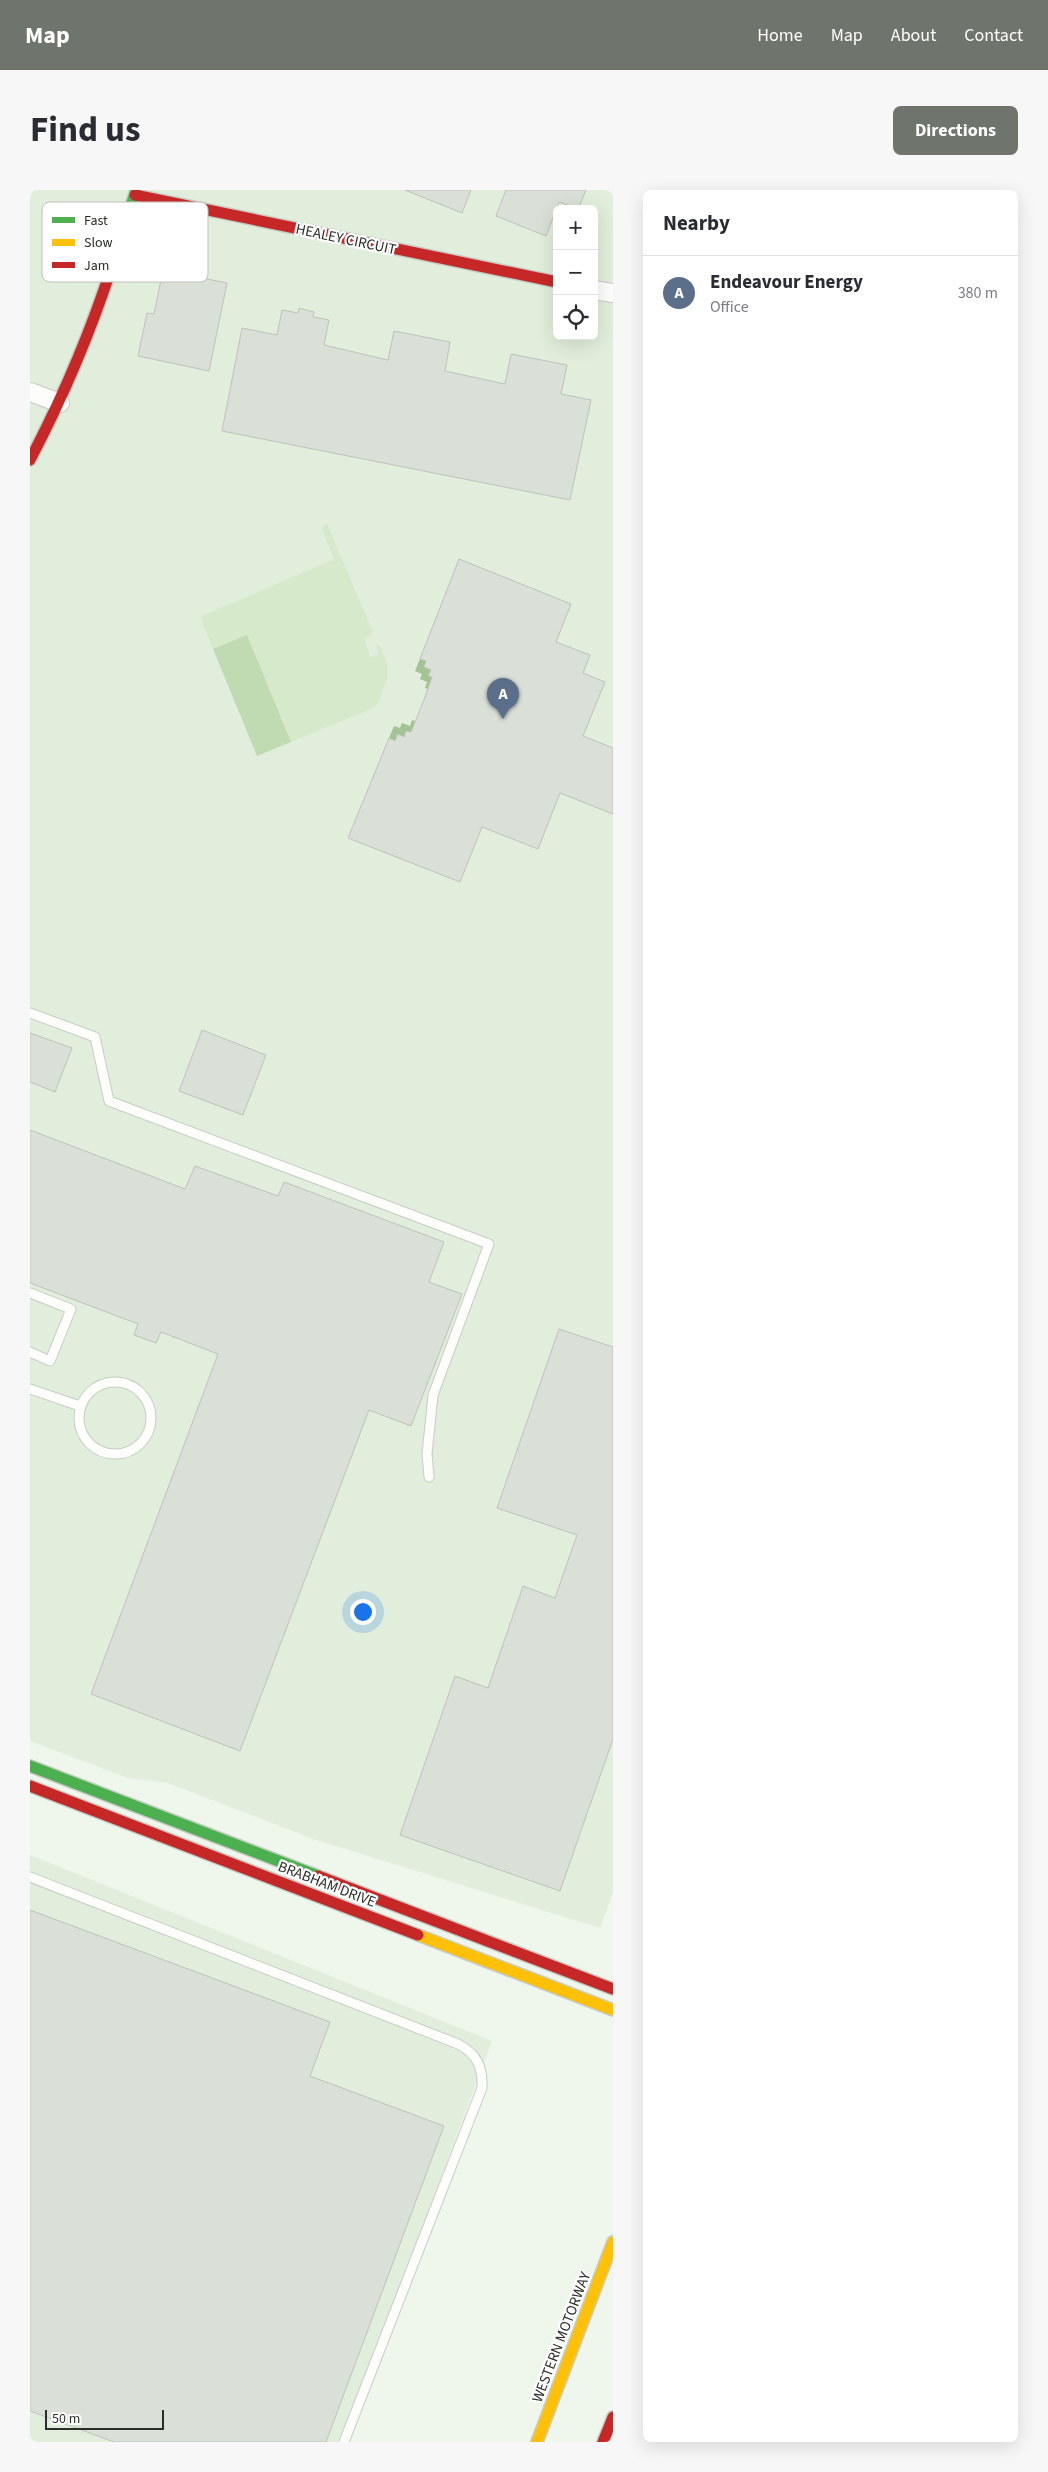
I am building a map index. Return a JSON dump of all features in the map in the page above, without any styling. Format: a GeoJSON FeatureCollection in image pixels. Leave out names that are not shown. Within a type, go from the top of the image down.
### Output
{"type":"FeatureCollection","features":[{"type":"Feature","properties":{"kind":"main road","name":"HEALEY CIRCUIT"},"geometry":{"type":"LineString","coordinates":[[136,193],[179,202]]}},
{"type":"Feature","properties":{"kind":"main road","name":"HEALEY CIRCUIT"},"geometry":{"type":"LineString","coordinates":[[208,208],[553,281]]}},
{"type":"Feature","properties":{"kind":"main road"},"geometry":{"type":"LineString","coordinates":[[30,460],[60,403],[94,321],[107,282]]}},
{"type":"Feature","properties":{"kind":"main road","name":"BRABHAM DRIVE"},"geometry":{"type":"LineString","coordinates":[[30,1766],[613,1989]]}},
{"type":"Feature","properties":{"kind":"main road","name":"BRABHAM DRIVE"},"geometry":{"type":"LineString","coordinates":[[30,1786],[613,2010]]}},
{"type":"Feature","properties":{"kind":"main road","name":"WESTERN MOTORWAY"},"geometry":{"type":"LineString","coordinates":[[537,2442],[613,2242]]}},
{"type":"Feature","properties":{"kind":"main road"},"geometry":{"type":"LineString","coordinates":[[603,2442],[613,2417]]}},
{"type":"Feature","properties":{"kind":"street"},"geometry":{"type":"LineString","coordinates":[[598,291],[613,293]]}},
{"type":"Feature","properties":{"kind":"street"},"geometry":{"type":"LineString","coordinates":[[30,392],[60,403]]}},
{"type":"Feature","properties":{"kind":"lane"},"geometry":{"type":"LineString","coordinates":[[30,1013],[95,1037],[108,1101],[490,1244],[432,1395],[427,1454],[429,1477]]}},
{"type":"Feature","properties":{"kind":"lane"},"geometry":{"type":"LineString","coordinates":[[30,1293],[70,1309],[50,1361],[30,1352]]}},
{"type":"Feature","properties":{"kind":"lane"},"geometry":{"type":"LineString","coordinates":[[115,1382],[124,1383],[140,1392],[149,1407],[151,1416],[148,1434],[143,1442],[128,1452],[120,1454],[102,1452],[84,1439],[78,1417],[80,1406],[90,1391],[98,1386],[115,1382]]}},
{"type":"Feature","properties":{"kind":"lane"},"geometry":{"type":"LineString","coordinates":[[30,1389],[80,1406]]}},
{"type":"Feature","properties":{"kind":"lane"},"geometry":{"type":"LineString","coordinates":[[30,1876],[458,2044],[471,2051],[481,2066],[482,2088],[344,2442]]}},
{"type":"Feature","properties":{"kind":"shaded area"},"geometry":{"type":"Polygon","coordinates":[[[30,190],[613,190],[613,1892],[600,1928],[316,1840],[168,1783],[128,1778],[30,1741],[30,190]]]}},
{"type":"Feature","properties":{"kind":"shaded area"},"geometry":{"type":"Polygon","coordinates":[[[327,524],[373,632],[365,639],[370,657],[379,654],[376,645],[379,644],[388,672],[380,700],[373,708],[291,742],[247,636],[213,649],[200,617],[334,559],[321,527],[327,524]]]}},
{"type":"Feature","properties":{"kind":"shaded area"},"geometry":{"type":"Polygon","coordinates":[[[247,635],[291,742],[257,756],[213,649],[247,635]]]}},
{"type":"Feature","properties":{"kind":"shaded area"},"geometry":{"type":"Polygon","coordinates":[[[420,659],[426,661],[424,667],[431,670],[428,676],[435,679],[428,689],[425,688],[427,682],[420,679],[422,674],[415,671],[420,659]]]}},
{"type":"Feature","properties":{"kind":"shaded area"},"geometry":{"type":"Polygon","coordinates":[[[412,720],[415,721],[413,733],[407,731],[404,737],[397,734],[395,741],[389,738],[394,726],[400,728],[402,723],[410,726],[412,720]]]}},
{"type":"Feature","properties":{"kind":"shaded area"},"geometry":{"type":"Polygon","coordinates":[[[30,1855],[492,2041],[342,2442],[30,2442],[30,1855]]]}},
{"type":"Feature","properties":{"kind":"building"},"geometry":{"type":"Polygon","coordinates":[[[405,190],[471,190],[462,213],[405,190]]]}},
{"type":"Feature","properties":{"kind":"building"},"geometry":{"type":"Polygon","coordinates":[[[506,190],[586,190],[580,205],[567,205],[559,202],[558,205],[553,205],[553,218],[546,236],[496,216],[506,190]]]}},
{"type":"Feature","properties":{"kind":"building"},"geometry":{"type":"Polygon","coordinates":[[[208,279],[227,283],[209,371],[138,356],[147,313],[154,314],[161,282],[208,282],[208,279]]]}},
{"type":"Feature","properties":{"kind":"building"},"geometry":{"type":"Polygon","coordinates":[[[299,308],[314,312],[313,317],[329,320],[324,345],[388,360],[394,331],[450,342],[445,371],[505,384],[511,354],[567,365],[561,394],[591,400],[570,500],[222,431],[242,328],[277,335],[282,310],[298,313],[299,308]]]}},
{"type":"Feature","properties":{"kind":"building"},"geometry":{"type":"Polygon","coordinates":[[[459,559],[571,604],[556,642],[590,655],[583,673],[605,682],[583,736],[613,748],[613,814],[560,793],[538,849],[482,827],[460,882],[348,838],[389,738],[395,741],[398,734],[404,737],[406,731],[411,732],[425,697],[432,677],[428,676],[431,670],[424,667],[426,661],[420,659],[459,559]]]}},
{"type":"Feature","properties":{"kind":"building"},"geometry":{"type":"Polygon","coordinates":[[[202,1030],[266,1055],[243,1115],[179,1091],[202,1030]]]}},
{"type":"Feature","properties":{"kind":"building"},"geometry":{"type":"Polygon","coordinates":[[[30,1033],[72,1048],[55,1092],[30,1082],[30,1033]]]}},
{"type":"Feature","properties":{"kind":"building"},"geometry":{"type":"Polygon","coordinates":[[[30,1130],[185,1189],[195,1166],[278,1196],[284,1182],[444,1242],[429,1282],[462,1294],[411,1426],[369,1410],[240,1751],[91,1694],[218,1354],[161,1332],[156,1343],[134,1335],[138,1324],[30,1283],[30,1130]]]}},
{"type":"Feature","properties":{"kind":"building"},"geometry":{"type":"Polygon","coordinates":[[[559,1329],[613,1347],[613,1739],[560,1891],[400,1835],[455,1676],[488,1688],[523,1586],[555,1598],[577,1535],[497,1508],[559,1329]]]}},
{"type":"Feature","properties":{"kind":"building"},"geometry":{"type":"Polygon","coordinates":[[[30,1910],[330,2022],[310,2076],[444,2126],[326,2442],[114,2442],[30,2411],[30,1910]]]}},
{"type":"Feature","properties":{"kind":"traffic: fast"},"geometry":{"type":"LineString","coordinates":[[132,202],[136,190]]}},
{"type":"Feature","properties":{"kind":"traffic: fast"},"geometry":{"type":"LineString","coordinates":[[30,1766],[318,1876]]}},
{"type":"Feature","properties":{"kind":"traffic: slow"},"geometry":{"type":"LineString","coordinates":[[418,1935],[613,2010]]}},
{"type":"Feature","properties":{"kind":"traffic: slow"},"geometry":{"type":"LineString","coordinates":[[537,2442],[613,2242]]}},
{"type":"Feature","properties":{"kind":"traffic: jam"},"geometry":{"type":"LineString","coordinates":[[135,195],[169,202]]}},
{"type":"Feature","properties":{"kind":"traffic: jam"},"geometry":{"type":"LineString","coordinates":[[208,210],[553,281]]}},
{"type":"Feature","properties":{"kind":"traffic: jam"},"geometry":{"type":"LineString","coordinates":[[30,460],[54,413],[75,365],[107,282]]}},
{"type":"Feature","properties":{"kind":"traffic: jam"},"geometry":{"type":"LineString","coordinates":[[30,1786],[418,1935]]}},
{"type":"Feature","properties":{"kind":"traffic: jam"},"geometry":{"type":"LineString","coordinates":[[318,1876],[613,1989]]}},
{"type":"Feature","properties":{"kind":"traffic: jam"},"geometry":{"type":"LineString","coordinates":[[603,2442],[613,2417]]}},
{"type":"Feature","properties":{"kind":"place","name":"Endeavour Energy"},"geometry":{"type":"Point","coordinates":[503,719]}}]}
